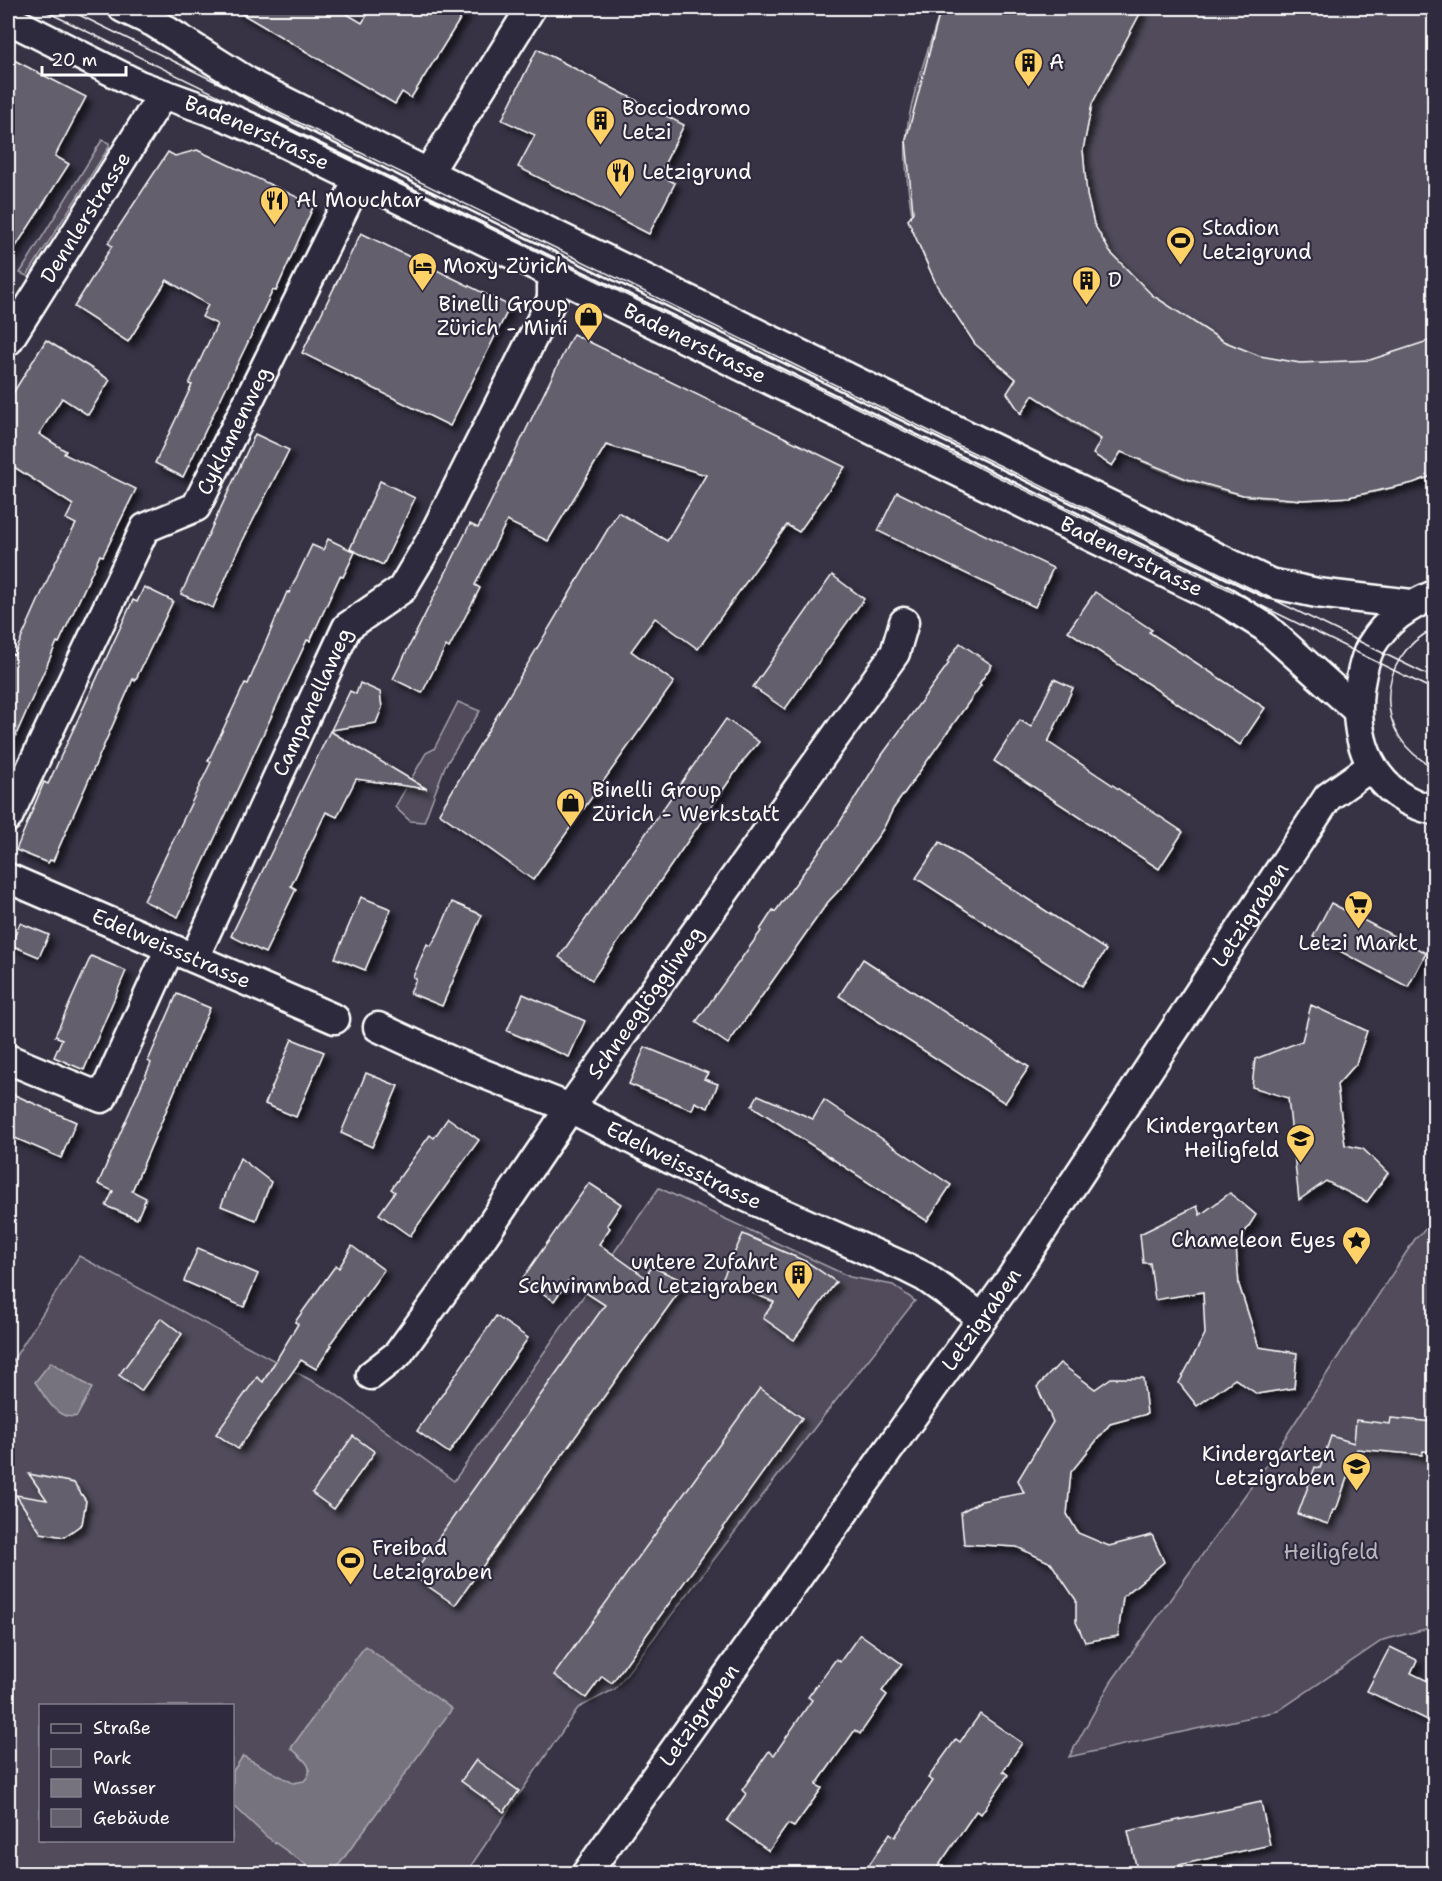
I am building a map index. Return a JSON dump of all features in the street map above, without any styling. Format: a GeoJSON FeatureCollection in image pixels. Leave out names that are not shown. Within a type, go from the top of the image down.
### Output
{"type":"FeatureCollection","features":[{"type":"Feature","properties":{"kind":"street","name":"Badenerstrasse"},"geometry":{"type":"LineString","coordinates":[[123,8],[153,22],[256,87],[1270,583],[1317,593],[1423,599]]}},
{"type":"Feature","properties":{"kind":"street"},"geometry":{"type":"LineString","coordinates":[[428,173],[531,8]]}},
{"type":"Feature","properties":{"kind":"street","name":"Badenerstrasse"},"geometry":{"type":"LineString","coordinates":[[8,19],[139,85],[224,116],[358,180],[1225,602],[1265,627],[1358,710]]}},
{"type":"Feature","properties":{"kind":"street","name":"Dennlerstrasse"},"geometry":{"type":"LineString","coordinates":[[8,340],[163,94]]}},
{"type":"Feature","properties":{"kind":"street","name":"Cyklamenweg"},"geometry":{"type":"LineString","coordinates":[[8,817],[145,528],[196,507],[358,180]]}},
{"type":"Feature","properties":{"kind":"street","name":"Campanellaweg"},"geometry":{"type":"LineString","coordinates":[[8,1059],[102,1098],[182,953],[347,627],[402,589],[431,540],[552,299],[552,286],[556,278]]}},
{"type":"Feature","properties":{"kind":"street","name":"Badenerstrasse"},"geometry":{"type":"LineString","coordinates":[[1423,599],[1395,616],[1371,647],[1361,674],[1358,710],[1363,750],[1383,782],[1398,796],[1415,805],[1434,810]]}},
{"type":"Feature","properties":{"kind":"street","name":"Schneeglöggliweg"},"geometry":{"type":"LineString","coordinates":[[371,1375],[398,1354],[478,1244],[570,1108],[895,653],[904,622]]}},
{"type":"Feature","properties":{"kind":"street","name":"Letzigraben"},"geometry":{"type":"LineString","coordinates":[[586,1874],[983,1318],[1328,797],[1372,766]]}},
{"type":"Feature","properties":{"kind":"street","name":"Edelweissstrasse"},"geometry":{"type":"LineString","coordinates":[[8,878],[335,1019]]}},
{"type":"Feature","properties":{"kind":"street","name":"Edelweissstrasse"},"geometry":{"type":"LineString","coordinates":[[378,1027],[451,1061],[570,1108],[733,1191],[907,1268],[983,1318]]}},
{"type":"Feature","properties":{"kind":"green space","name":"Stadion Letzigrund"},"geometry":{"type":"Polygon","coordinates":[[[941,8],[1434,8],[1434,475],[1388,490],[1340,498],[1290,500],[1242,495],[1195,483],[1146,464],[1098,439],[1051,408],[1009,372],[971,333],[941,291],[920,247],[911,209],[906,150],[908,122],[941,8]]]}},
{"type":"Feature","properties":{"kind":"green space"},"geometry":{"type":"Polygon","coordinates":[[[102,140],[109,143],[109,147],[27,276],[20,273],[102,140]]]}},
{"type":"Feature","properties":{"kind":"green space"},"geometry":{"type":"Polygon","coordinates":[[[458,702],[480,711],[445,766],[424,822],[410,821],[395,807],[426,753],[434,749],[458,702]]]}},
{"type":"Feature","properties":{"kind":"green space","name":"Freibad Letzigraben"},"geometry":{"type":"Polygon","coordinates":[[[659,1188],[850,1277],[893,1285],[915,1301],[822,1418],[615,1689],[578,1708],[466,1873],[8,1873],[8,1368],[79,1256],[331,1391],[454,1481],[659,1188]]]}},
{"type":"Feature","properties":{"kind":"green space","name":"Heiligfeld"},"geometry":{"type":"Polygon","coordinates":[[[1434,1221],[1434,1627],[1383,1640],[1278,1711],[1069,1757],[1111,1682],[1273,1456],[1415,1239],[1434,1221]]]}},
{"type":"Feature","properties":{"kind":"water"},"geometry":{"type":"Polygon","coordinates":[[[51,1362],[92,1388],[77,1416],[70,1417],[58,1412],[35,1382],[51,1362]]]}},
{"type":"Feature","properties":{"kind":"water"},"geometry":{"type":"Polygon","coordinates":[[[365,1646],[452,1709],[333,1873],[318,1873],[267,1837],[234,1806],[234,1770],[243,1756],[293,1783],[304,1781],[308,1776],[309,1767],[291,1748],[365,1646]]]}},
{"type":"Feature","properties":{"kind":"building"},"geometry":{"type":"Polygon","coordinates":[[[232,8],[337,8],[362,23],[372,8],[467,8],[411,98],[402,92],[395,104],[232,8]]]}},
{"type":"Feature","properties":{"kind":"building"},"geometry":{"type":"Polygon","coordinates":[[[941,8],[1143,8],[1092,104],[1083,150],[1087,195],[1094,224],[1110,252],[1152,295],[1223,341],[1260,356],[1300,363],[1370,360],[1434,339],[1434,475],[1413,483],[1349,497],[1303,500],[1243,495],[1187,479],[1121,452],[1112,466],[1093,454],[1101,439],[1033,395],[1021,414],[1007,393],[1016,379],[975,344],[937,286],[908,220],[913,212],[906,140],[941,8]]]}},
{"type":"Feature","properties":{"kind":"building","name":"Bocciodromo Letzi"},"geometry":{"type":"Polygon","coordinates":[[[537,49],[684,125],[659,175],[675,183],[649,234],[518,167],[535,135],[502,120],[537,49]]]}},
{"type":"Feature","properties":{"kind":"building"},"geometry":{"type":"Polygon","coordinates":[[[8,57],[86,97],[55,156],[69,164],[8,259],[8,57]]]}},
{"type":"Feature","properties":{"kind":"building"},"geometry":{"type":"Polygon","coordinates":[[[197,150],[314,205],[276,291],[273,290],[183,477],[155,463],[192,385],[189,384],[217,324],[202,317],[208,305],[167,280],[128,342],[74,307],[112,246],[108,243],[168,152],[175,156],[197,150]]]}},
{"type":"Feature","properties":{"kind":"building"},"geometry":{"type":"Polygon","coordinates":[[[361,233],[510,306],[450,426],[302,353],[361,233]]]}},
{"type":"Feature","properties":{"kind":"building"},"geometry":{"type":"Polygon","coordinates":[[[573,334],[845,467],[799,532],[787,525],[698,649],[655,618],[631,651],[674,682],[533,880],[439,813],[618,512],[667,541],[706,475],[606,445],[548,541],[507,521],[475,585],[480,588],[449,648],[446,646],[422,693],[393,679],[470,524],[478,528],[573,334]]]}},
{"type":"Feature","properties":{"kind":"building"},"geometry":{"type":"Polygon","coordinates":[[[46,340],[110,380],[88,415],[62,398],[39,434],[66,451],[64,454],[136,489],[103,556],[100,555],[59,643],[57,642],[8,753],[8,652],[14,655],[55,563],[76,524],[66,519],[73,505],[8,463],[8,401],[46,340]]]}},
{"type":"Feature","properties":{"kind":"building"},"geometry":{"type":"Polygon","coordinates":[[[255,434],[289,450],[236,554],[213,608],[181,594],[255,434]]]}},
{"type":"Feature","properties":{"kind":"building"},"geometry":{"type":"Polygon","coordinates":[[[380,481],[415,498],[383,565],[350,549],[380,481]]]}},
{"type":"Feature","properties":{"kind":"building"},"geometry":{"type":"Polygon","coordinates":[[[897,492],[1053,568],[1035,607],[878,531],[897,492]]]}},
{"type":"Feature","properties":{"kind":"building"},"geometry":{"type":"Polygon","coordinates":[[[328,539],[355,552],[343,577],[340,576],[310,641],[307,640],[178,917],[144,901],[211,762],[208,761],[245,683],[248,684],[287,592],[289,593],[312,545],[323,550],[328,539]]]}},
{"type":"Feature","properties":{"kind":"building"},"geometry":{"type":"Polygon","coordinates":[[[832,575],[864,599],[785,709],[753,687],[832,575]]]}},
{"type":"Feature","properties":{"kind":"building"},"geometry":{"type":"Polygon","coordinates":[[[144,587],[173,601],[135,681],[133,679],[53,861],[50,860],[48,863],[16,850],[44,782],[48,784],[133,600],[137,602],[144,587]]]}},
{"type":"Feature","properties":{"kind":"building"},"geometry":{"type":"Polygon","coordinates":[[[1095,592],[1152,630],[1149,632],[1265,708],[1240,745],[1068,631],[1095,592]]]}},
{"type":"Feature","properties":{"kind":"building"},"geometry":{"type":"Polygon","coordinates":[[[960,643],[992,665],[979,684],[981,685],[893,809],[883,829],[844,885],[828,902],[728,1044],[696,1022],[761,931],[773,910],[775,912],[838,825],[882,755],[949,663],[947,662],[960,643]]]}},
{"type":"Feature","properties":{"kind":"building"},"geometry":{"type":"Polygon","coordinates":[[[1054,679],[1073,688],[1048,742],[1183,832],[1159,869],[994,761],[1020,720],[1031,727],[1054,679]]]}},
{"type":"Feature","properties":{"kind":"building"},"geometry":{"type":"Polygon","coordinates":[[[360,683],[380,692],[382,708],[376,723],[331,730],[350,691],[356,694],[360,683]]]}},
{"type":"Feature","properties":{"kind":"building"},"geometry":{"type":"Polygon","coordinates":[[[726,719],[759,742],[743,761],[592,980],[559,957],[726,719]]]}},
{"type":"Feature","properties":{"kind":"building"},"geometry":{"type":"Polygon","coordinates":[[[330,731],[427,789],[356,779],[337,817],[326,812],[291,886],[296,889],[265,953],[231,936],[330,731]]]}},
{"type":"Feature","properties":{"kind":"building"},"geometry":{"type":"Polygon","coordinates":[[[940,842],[1106,950],[1082,986],[916,878],[940,842]]]}},
{"type":"Feature","properties":{"kind":"building"},"geometry":{"type":"Polygon","coordinates":[[[361,897],[391,909],[365,970],[335,958],[361,897]]]}},
{"type":"Feature","properties":{"kind":"building"},"geometry":{"type":"Polygon","coordinates":[[[452,902],[482,915],[442,1006],[410,993],[416,979],[413,977],[427,944],[431,946],[452,902]]]}},
{"type":"Feature","properties":{"kind":"building"},"geometry":{"type":"Polygon","coordinates":[[[1331,903],[1426,953],[1408,987],[1313,937],[1331,903]]]}},
{"type":"Feature","properties":{"kind":"building"},"geometry":{"type":"Polygon","coordinates":[[[20,923],[49,935],[39,957],[11,945],[20,923]]]}},
{"type":"Feature","properties":{"kind":"building"},"geometry":{"type":"Polygon","coordinates":[[[91,956],[126,971],[84,1070],[54,1057],[62,1039],[55,1036],[91,956]]]}},
{"type":"Feature","properties":{"kind":"building"},"geometry":{"type":"Polygon","coordinates":[[[863,959],[1029,1067],[1005,1103],[839,996],[863,959]]]}},
{"type":"Feature","properties":{"kind":"building"},"geometry":{"type":"Polygon","coordinates":[[[177,994],[210,1008],[132,1191],[146,1198],[137,1219],[106,1206],[113,1191],[98,1184],[151,1063],[148,1061],[177,994]]]}},
{"type":"Feature","properties":{"kind":"building"},"geometry":{"type":"Polygon","coordinates":[[[523,994],[585,1021],[569,1057],[507,1031],[523,994]]]}},
{"type":"Feature","properties":{"kind":"building"},"geometry":{"type":"Polygon","coordinates":[[[1311,1005],[1367,1031],[1356,1064],[1337,1085],[1345,1145],[1363,1149],[1388,1173],[1367,1202],[1326,1181],[1299,1200],[1288,1098],[1252,1087],[1255,1059],[1302,1041],[1311,1005]]]}},
{"type":"Feature","properties":{"kind":"building"},"geometry":{"type":"Polygon","coordinates":[[[292,1039],[324,1052],[296,1117],[265,1104],[292,1039]]]}},
{"type":"Feature","properties":{"kind":"building"},"geometry":{"type":"Polygon","coordinates":[[[645,1047],[708,1073],[704,1079],[718,1084],[708,1108],[695,1102],[692,1110],[629,1084],[645,1047]]]}},
{"type":"Feature","properties":{"kind":"building"},"geometry":{"type":"Polygon","coordinates":[[[366,1073],[398,1086],[372,1147],[341,1133],[366,1073]]]}},
{"type":"Feature","properties":{"kind":"building"},"geometry":{"type":"Polygon","coordinates":[[[8,1092],[76,1122],[61,1158],[8,1135],[8,1092]]]}},
{"type":"Feature","properties":{"kind":"building"},"geometry":{"type":"Polygon","coordinates":[[[758,1095],[813,1119],[824,1100],[951,1185],[927,1221],[752,1106],[758,1095]]]}},
{"type":"Feature","properties":{"kind":"building"},"geometry":{"type":"Polygon","coordinates":[[[448,1118],[479,1140],[410,1236],[379,1214],[395,1192],[391,1189],[430,1135],[434,1138],[448,1118]]]}},
{"type":"Feature","properties":{"kind":"building"},"geometry":{"type":"Polygon","coordinates":[[[240,1158],[271,1182],[256,1220],[221,1206],[240,1158]]]}},
{"type":"Feature","properties":{"kind":"building"},"geometry":{"type":"Polygon","coordinates":[[[589,1183],[621,1204],[607,1225],[610,1228],[599,1244],[645,1277],[652,1267],[686,1282],[455,1605],[412,1575],[605,1305],[568,1281],[554,1301],[522,1279],[589,1183]]]}},
{"type":"Feature","properties":{"kind":"building"},"geometry":{"type":"Polygon","coordinates":[[[1230,1193],[1256,1215],[1236,1246],[1239,1285],[1259,1347],[1297,1353],[1294,1388],[1257,1394],[1235,1379],[1197,1406],[1179,1383],[1205,1334],[1203,1292],[1155,1300],[1150,1263],[1143,1263],[1140,1234],[1197,1206],[1200,1215],[1230,1193]]]}},
{"type":"Feature","properties":{"kind":"building"},"geometry":{"type":"Polygon","coordinates":[[[743,1234],[807,1262],[836,1282],[794,1340],[763,1318],[774,1302],[722,1280],[743,1234]]]}},
{"type":"Feature","properties":{"kind":"building"},"geometry":{"type":"Polygon","coordinates":[[[352,1246],[384,1270],[330,1344],[332,1345],[316,1369],[301,1360],[238,1449],[216,1434],[257,1377],[263,1382],[298,1324],[295,1322],[336,1265],[339,1268],[352,1246]]]}},
{"type":"Feature","properties":{"kind":"building"},"geometry":{"type":"Polygon","coordinates":[[[198,1248],[258,1274],[244,1307],[184,1281],[198,1248]]]}},
{"type":"Feature","properties":{"kind":"building"},"geometry":{"type":"Polygon","coordinates":[[[496,1316],[528,1338],[449,1453],[417,1431],[496,1316]]]}},
{"type":"Feature","properties":{"kind":"building"},"geometry":{"type":"Polygon","coordinates":[[[161,1318],[182,1334],[141,1391],[119,1375],[161,1318]]]}},
{"type":"Feature","properties":{"kind":"building"},"geometry":{"type":"Polygon","coordinates":[[[1060,1363],[1095,1389],[1111,1378],[1143,1378],[1147,1414],[1110,1424],[1071,1472],[1067,1514],[1078,1533],[1109,1546],[1152,1535],[1164,1562],[1123,1597],[1118,1636],[1085,1642],[1076,1622],[1076,1600],[1051,1563],[1017,1547],[964,1544],[961,1512],[981,1501],[1024,1493],[1018,1480],[1053,1422],[1037,1387],[1060,1363]]]}},
{"type":"Feature","properties":{"kind":"building"},"geometry":{"type":"Polygon","coordinates":[[[760,1388],[802,1418],[612,1683],[602,1676],[586,1698],[554,1675],[760,1388]]]}},
{"type":"Feature","properties":{"kind":"building"},"geometry":{"type":"Polygon","coordinates":[[[1391,1418],[1434,1422],[1434,1452],[1423,1451],[1422,1455],[1357,1449],[1336,1510],[1333,1510],[1328,1524],[1298,1514],[1315,1467],[1320,1468],[1331,1436],[1354,1443],[1356,1420],[1390,1424],[1391,1418]]]}},
{"type":"Feature","properties":{"kind":"building"},"geometry":{"type":"Polygon","coordinates":[[[353,1436],[375,1452],[334,1509],[312,1493],[353,1436]]]}},
{"type":"Feature","properties":{"kind":"building"},"geometry":{"type":"Polygon","coordinates":[[[29,1474],[74,1483],[86,1501],[82,1524],[64,1537],[41,1533],[16,1495],[47,1500],[29,1474]]]}},
{"type":"Feature","properties":{"kind":"building"},"geometry":{"type":"Polygon","coordinates":[[[860,1634],[902,1664],[882,1691],[887,1695],[860,1734],[855,1730],[816,1785],[822,1788],[794,1827],[788,1824],[769,1851],[727,1821],[746,1794],[742,1790],[769,1751],[774,1755],[812,1700],[808,1697],[836,1659],[840,1662],[860,1634]]]}},
{"type":"Feature","properties":{"kind":"building"},"geometry":{"type":"Polygon","coordinates":[[[1390,1647],[1417,1660],[1411,1673],[1434,1684],[1434,1723],[1367,1691],[1390,1647]]]}},
{"type":"Feature","properties":{"kind":"building"},"geometry":{"type":"Polygon","coordinates":[[[980,1714],[1022,1743],[1003,1771],[1008,1775],[981,1814],[976,1811],[933,1874],[863,1874],[890,1833],[895,1837],[933,1781],[928,1778],[956,1739],[960,1742],[980,1714]]]}},
{"type":"Feature","properties":{"kind":"building"},"geometry":{"type":"Polygon","coordinates":[[[476,1760],[519,1791],[504,1812],[461,1781],[476,1760]]]}},
{"type":"Feature","properties":{"kind":"building"},"geometry":{"type":"Polygon","coordinates":[[[1261,1802],[1270,1845],[1138,1874],[1128,1831],[1261,1802]]]}},
{"type":"Feature","properties":{"kind":"tram line"},"geometry":{"type":"LineString","coordinates":[[39,8],[1434,690]]}},
{"type":"Feature","properties":{"kind":"tram line"},"geometry":{"type":"LineString","coordinates":[[65,8],[1434,678]]}},
{"type":"Feature","properties":{"kind":"tram line"},"geometry":{"type":"LineString","coordinates":[[1434,629],[1414,642],[1400,658],[1392,678],[1389,698],[1391,718],[1400,738],[1414,754],[1434,767]]}},
{"type":"Feature","properties":{"kind":"place","name":"A"},"geometry":{"type":"Point","coordinates":[1028,88]}},
{"type":"Feature","properties":{"kind":"place","name":"Bocciodromo Letzi"},"geometry":{"type":"Point","coordinates":[601,146]}},
{"type":"Feature","properties":{"kind":"place","name":"Letzigrund"},"geometry":{"type":"Point","coordinates":[621,198]}},
{"type":"Feature","properties":{"kind":"place","name":"Al Mouchtar"},"geometry":{"type":"Point","coordinates":[275,226]}},
{"type":"Feature","properties":{"kind":"place","name":"Stadion Letzigrund"},"geometry":{"type":"Point","coordinates":[1181,266]}},
{"type":"Feature","properties":{"kind":"place","name":"Moxy Zürich"},"geometry":{"type":"Point","coordinates":[422,292]}},
{"type":"Feature","properties":{"kind":"place","name":"D"},"geometry":{"type":"Point","coordinates":[1087,306]}},
{"type":"Feature","properties":{"kind":"place","name":"Binelli Group Zürich - Mini"},"geometry":{"type":"Point","coordinates":[589,342]}},
{"type":"Feature","properties":{"kind":"place","name":"Binelli Group Zürich - Werkstatt"},"geometry":{"type":"Point","coordinates":[571,828]}},
{"type":"Feature","properties":{"kind":"place","name":"Letzi Markt"},"geometry":{"type":"Point","coordinates":[1358,930]}},
{"type":"Feature","properties":{"kind":"place","name":"Kindergarten Heiligfeld"},"geometry":{"type":"Point","coordinates":[1300,1164]}},
{"type":"Feature","properties":{"kind":"place","name":"Chameleon Eyes"},"geometry":{"type":"Point","coordinates":[1357,1266]}},
{"type":"Feature","properties":{"kind":"place","name":"untere Zufahrt Schwimmbad Letzigraben"},"geometry":{"type":"Point","coordinates":[799,1300]}},
{"type":"Feature","properties":{"kind":"place","name":"Kindergarten Letzigraben"},"geometry":{"type":"Point","coordinates":[1356,1492]}},
{"type":"Feature","properties":{"kind":"place","name":"Freibad Letzigraben"},"geometry":{"type":"Point","coordinates":[351,1586]}}]}
